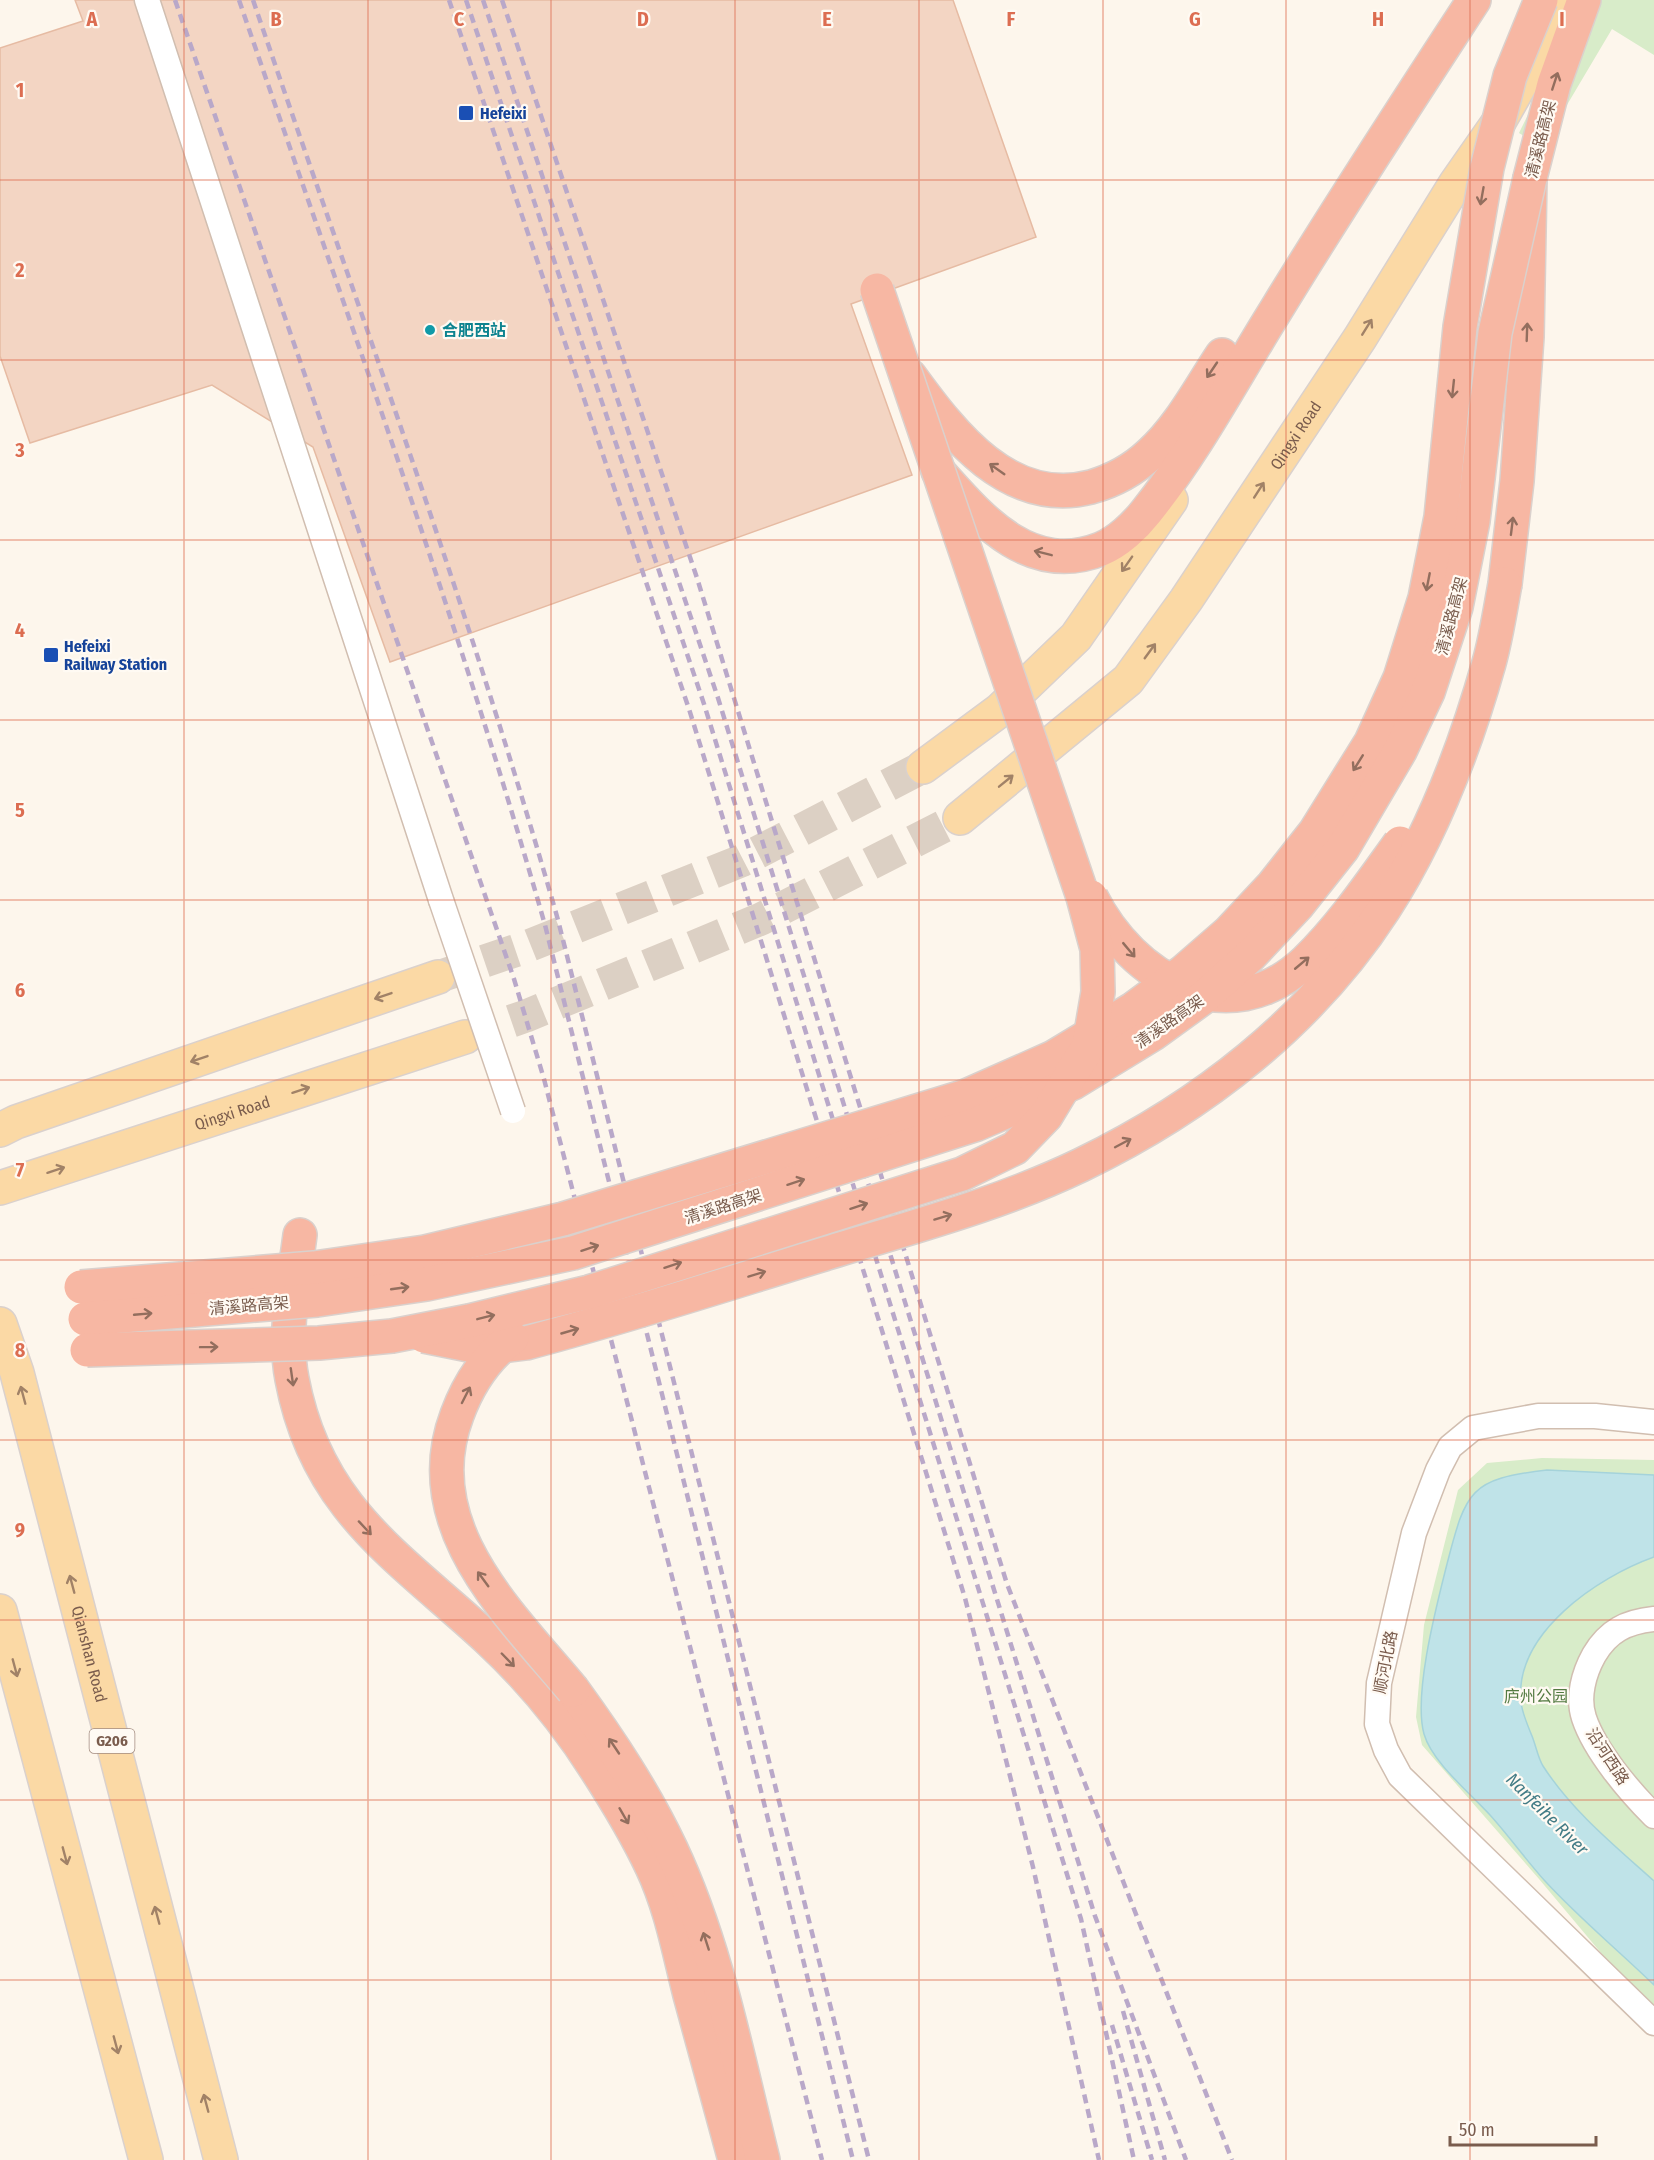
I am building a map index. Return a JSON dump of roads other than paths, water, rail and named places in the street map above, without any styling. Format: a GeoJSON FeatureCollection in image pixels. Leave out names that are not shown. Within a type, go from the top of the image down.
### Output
{"type":"FeatureCollection","features":[{"type":"Feature","properties":{"kind":"highway"},"geometry":{"type":"LineString","coordinates":[[939,471],[978,515],[1016,544],[1044,556],[1071,556],[1101,549],[1122,536],[1146,513],[1190,447],[1350,190],[1474,0]]}},
{"type":"Feature","properties":{"kind":"highway","name":"清溪路高架"},"geometry":{"type":"LineString","coordinates":[[81,1287],[314,1268],[425,1252],[562,1219],[966,1096],[1054,1057],[1133,1010],[1183,972],[1229,932],[1273,885],[1315,832],[1371,742],[1400,678],[1425,598],[1441,517],[1460,327],[1487,168],[1510,76],[1541,0]]}},
{"type":"Feature","properties":{"kind":"highway","name":"清溪路高架"},"geometry":{"type":"LineString","coordinates":[[589,1292],[469,1321],[392,1336],[318,1343],[86,1335],[427,1284],[573,1253],[977,1124],[1073,1083],[1153,1034],[1204,997],[1250,956],[1289,914],[1342,848],[1400,752],[1428,692],[1456,607],[1473,521],[1495,333],[1554,84],[1584,0]]}},
{"type":"Feature","properties":{"kind":"highway"},"geometry":{"type":"LineString","coordinates":[[785,2160],[672,1921],[652,1868],[595,1767],[555,1712],[489,1640],[381,1546],[356,1519],[317,1457],[302,1419],[291,1377],[290,1317],[316,1237],[381,1313],[412,1333],[484,1348],[526,1343],[579,1329],[970,1209],[1078,1167],[1136,1136],[1201,1096],[1246,1063],[1334,976],[1384,909],[1426,833],[1466,737],[1490,660],[1505,584],[1517,481],[1527,337],[1530,178]]}},
{"type":"Feature","properties":{"kind":"highway"},"geometry":{"type":"LineString","coordinates":[[903,367],[936,411],[964,442],[1003,474],[1024,485],[1050,492],[1075,491],[1102,484],[1127,471],[1150,455],[1170,433],[1239,329],[1350,190]]}},
{"type":"Feature","properties":{"kind":"highway"},"geometry":{"type":"LineString","coordinates":[[735,2160],[704,1987],[693,1904],[671,1850],[646,1800],[616,1750],[573,1690],[479,1575],[452,1518],[447,1482],[448,1450],[453,1424],[465,1395],[485,1364],[509,1340],[540,1318],[589,1292],[962,1174],[1016,1148],[1046,1116],[1089,1045],[1098,992],[1096,949],[1083,897],[1032,746],[939,471],[912,392],[900,358],[892,335],[889,324],[877,290],[888,323],[892,334],[896,345],[899,356],[1032,746],[1064,842],[1096,907],[1132,955],[1155,974],[1183,988],[1210,995],[1243,994],[1276,983],[1305,961],[1363,895],[1400,843],[1466,737]]}},
{"type":"Feature","properties":{"kind":"highway"},"geometry":{"type":"LineString","coordinates":[[704,1987],[715,2160]]}},
{"type":"Feature","properties":{"kind":"highway"},"geometry":{"type":"LineString","coordinates":[[704,1987],[763,2160]]}},
{"type":"Feature","properties":{"kind":"main road"},"geometry":{"type":"LineString","coordinates":[[923,767],[1000,710],[1076,637],[1184,483],[1484,0]]}},
{"type":"Feature","properties":{"kind":"main road","name":"Qingxi Road"},"geometry":{"type":"LineString","coordinates":[[960,818],[1128,680],[1186,600],[1360,338],[1456,183],[1500,120],[1568,0]]}},
{"type":"Feature","properties":{"kind":"main road"},"geometry":{"type":"LineString","coordinates":[[0,1130],[27,1118],[438,977]]}},
{"type":"Feature","properties":{"kind":"main road","name":"Qingxi Road"},"geometry":{"type":"LineString","coordinates":[[0,1188],[465,1037]]}},
{"type":"Feature","properties":{"kind":"main road","name":"Qianshan Road"},"geometry":{"type":"LineString","coordinates":[[0,1324],[17,1372],[221,2160]]}},
{"type":"Feature","properties":{"kind":"main road"},"geometry":{"type":"LineString","coordinates":[[0,1611],[140,2157]]}},
{"type":"Feature","properties":{"kind":"street"},"geometry":{"type":"LineString","coordinates":[[147,0],[441,900],[513,1111]]}},
{"type":"Feature","properties":{"kind":"street","name":"顺河北路"},"geometry":{"type":"LineString","coordinates":[[1654,1422],[1595,1416],[1538,1416],[1473,1428],[1450,1448],[1438,1470],[1414,1533],[1379,1683],[1377,1724],[1386,1750],[1400,1776],[1654,2023]]}},
{"type":"Feature","properties":{"kind":"street","name":"沿河西路"},"geometry":{"type":"LineString","coordinates":[[1654,1619],[1630,1623],[1612,1630],[1599,1646],[1587,1669],[1581,1693],[1583,1717],[1595,1741],[1634,1795],[1654,1816]]}},
{"type":"Feature","properties":{"kind":"water","name":"庐州公园"},"geometry":{"type":"Polygon","coordinates":[[[1547,1470],[1654,1475],[1654,1557],[1609,1578],[1585,1593],[1545,1631],[1531,1653],[1522,1677],[1521,1702],[1540,1759],[1554,1782],[1595,1827],[1654,1881],[1654,1985],[1545,1881],[1490,1815],[1452,1777],[1428,1745],[1424,1734],[1421,1717],[1428,1649],[1460,1519],[1475,1493],[1487,1484],[1502,1478],[1547,1470]]]}},
{"type":"Feature","properties":{"kind":"tunnel"},"geometry":{"type":"LineString","coordinates":[[438,977],[523,948],[741,861],[923,767]]}},
{"type":"Feature","properties":{"kind":"tunnel"},"geometry":{"type":"LineString","coordinates":[[465,1037],[526,1016],[761,919],[960,818]]}},
{"type":"Feature","properties":{"kind":"railway"},"geometry":{"type":"LineString","coordinates":[[175,0],[514,979],[544,1079],[822,2160]]}},
{"type":"Feature","properties":{"kind":"railway"},"geometry":{"type":"LineString","coordinates":[[239,0],[437,576],[511,808],[545,925],[853,2160]]}},
{"type":"Feature","properties":{"kind":"railway"},"geometry":{"type":"LineString","coordinates":[[253,0],[412,458],[488,688],[558,920],[869,2160]]}},
{"type":"Feature","properties":{"kind":"railway"},"geometry":{"type":"LineString","coordinates":[[449,0],[689,709],[965,1598],[1033,1867],[1099,2160]]}},
{"type":"Feature","properties":{"kind":"railway"},"geometry":{"type":"LineString","coordinates":[[466,0],[704,704],[1081,1919],[1134,2160]]}},
{"type":"Feature","properties":{"kind":"railway"},"geometry":{"type":"LineString","coordinates":[[483,0],[718,698],[1095,1916],[1186,2160]]}},
{"type":"Feature","properties":{"kind":"railway"},"geometry":{"type":"LineString","coordinates":[[502,0],[697,578],[1007,1584],[1232,2160]]}},
{"type":"Feature","properties":{"kind":"railway"},"geometry":{"type":"LineString","coordinates":[[1123,2011],[1165,2160]]}},
{"type":"Feature","properties":{"kind":"railway"},"geometry":{"type":"LineString","coordinates":[[1112,2025],[1152,2160]]}},
{"type":"Feature","properties":{"kind":"place","name":"Hefeixi"},"geometry":{"type":"Point","coordinates":[466,113]}},
{"type":"Feature","properties":{"kind":"place","name":"合肥西站"},"geometry":{"type":"Point","coordinates":[430,330]}},
{"type":"Feature","properties":{"kind":"place","name":"Hefeixi Railway Station"},"geometry":{"type":"Point","coordinates":[51,655]}},
{"type":"Feature","properties":{"kind":"water label","name":"Nanfeihe River"},"geometry":{"type":"Point","coordinates":[1547,1814]}}]}
